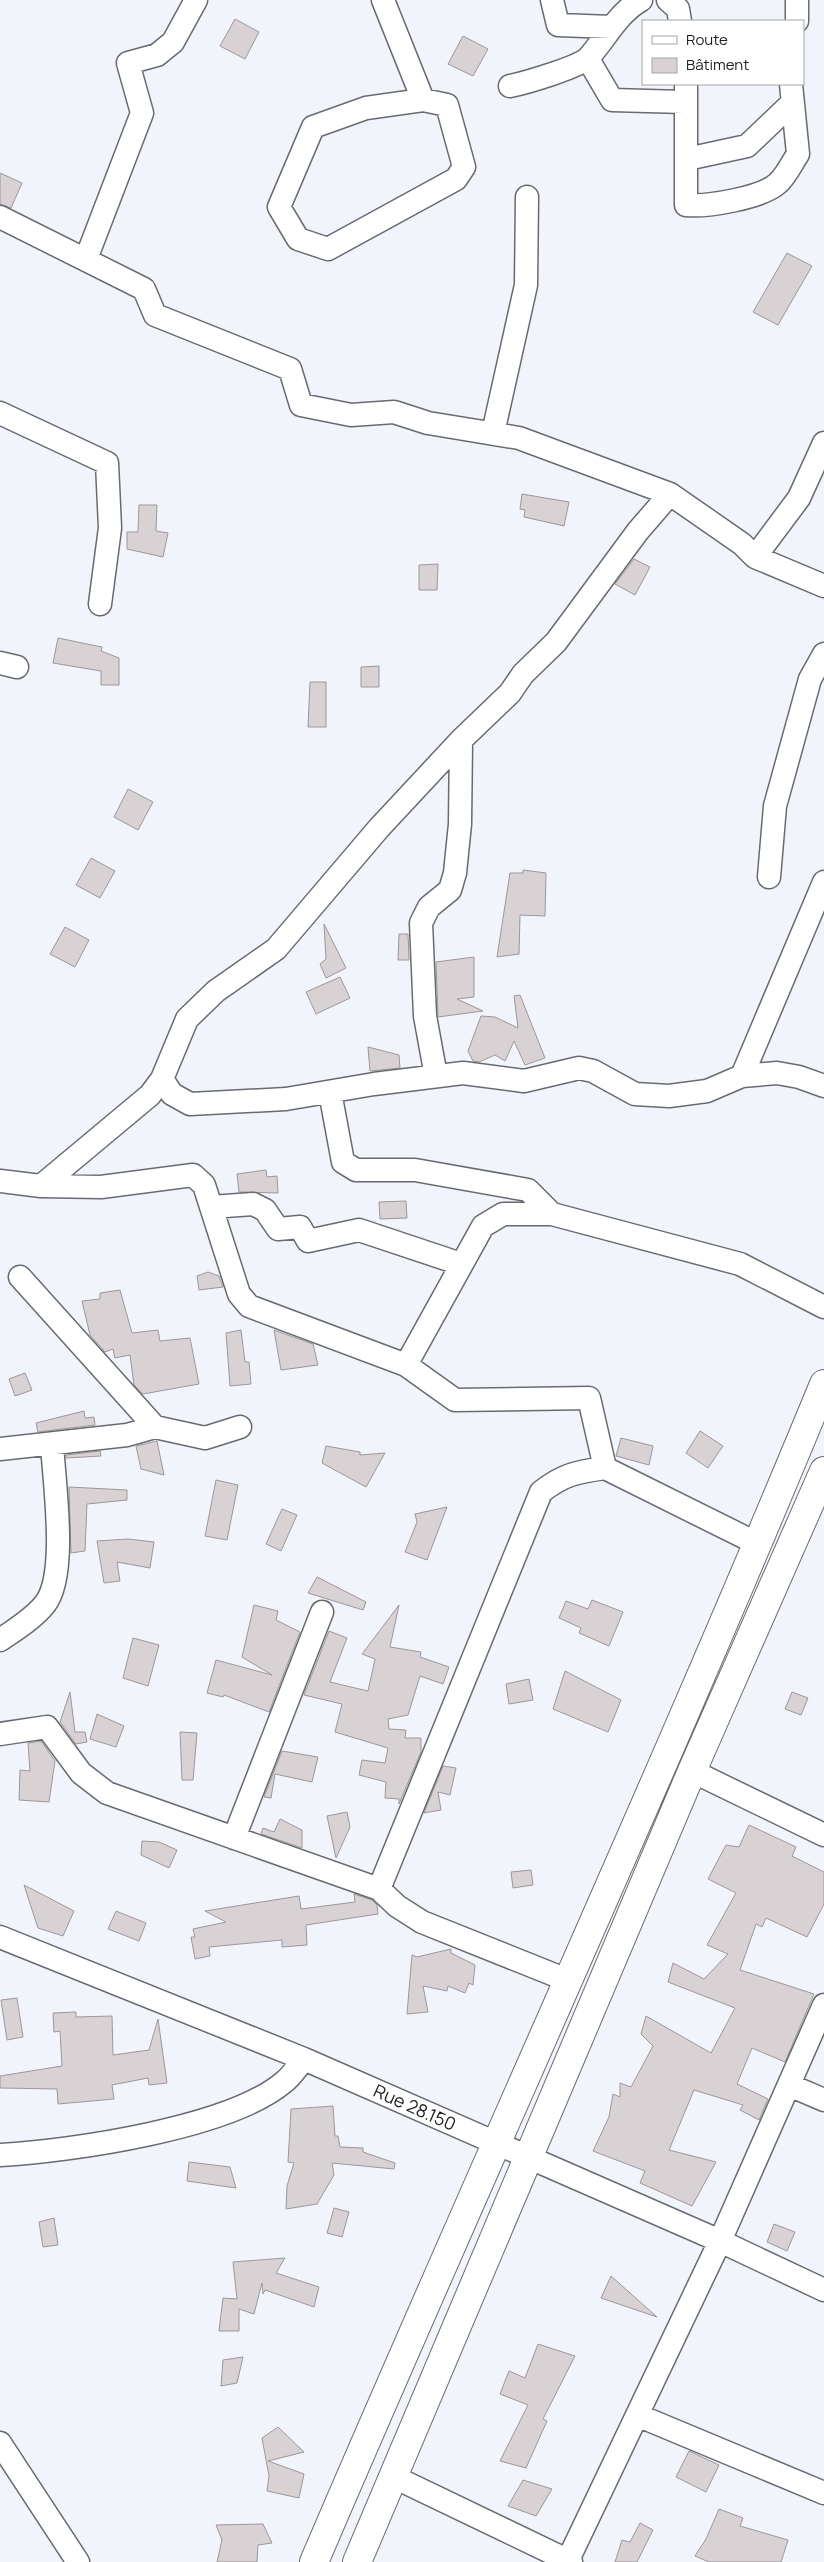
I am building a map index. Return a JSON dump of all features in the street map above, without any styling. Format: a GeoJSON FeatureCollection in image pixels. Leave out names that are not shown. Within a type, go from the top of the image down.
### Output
{"type":"FeatureCollection","features":[{"type":"Feature","properties":{"kind":"main road"},"geometry":{"type":"LineString","coordinates":[[314,2562],[566,1980],[758,1544],[824,1384]]}},
{"type":"Feature","properties":{"kind":"main road"},"geometry":{"type":"LineString","coordinates":[[357,2562],[692,1771],[824,1471]]}},
{"type":"Feature","properties":{"kind":"street"},"geometry":{"type":"LineString","coordinates":[[86,259],[142,113],[128,63],[157,55],[173,42],[196,0]]}},
{"type":"Feature","properties":{"kind":"street"},"geometry":{"type":"LineString","coordinates":[[383,0],[423,100]]}},
{"type":"Feature","properties":{"kind":"street"},"geometry":{"type":"LineString","coordinates":[[552,0],[558,24],[612,26]]}},
{"type":"Feature","properties":{"kind":"street"},"geometry":{"type":"LineString","coordinates":[[510,86],[530,82],[588,59],[612,26],[640,0]]}},
{"type":"Feature","properties":{"kind":"street"},"geometry":{"type":"LineString","coordinates":[[668,0],[678,10],[680,20]]}},
{"type":"Feature","properties":{"kind":"street"},"geometry":{"type":"LineString","coordinates":[[797,0],[797,20]]}},
{"type":"Feature","properties":{"kind":"street"},"geometry":{"type":"LineString","coordinates":[[588,59],[612,100],[685,93],[686,206],[747,198],[778,184],[798,154],[792,93]]}},
{"type":"Feature","properties":{"kind":"street"},"geometry":{"type":"LineString","coordinates":[[687,159],[747,146],[792,93]]}},
{"type":"Feature","properties":{"kind":"street"},"geometry":{"type":"LineString","coordinates":[[423,100],[447,105],[464,167],[456,179],[328,249],[298,238],[278,207],[312,127],[366,108],[423,100]]}},
{"type":"Feature","properties":{"kind":"street"},"geometry":{"type":"LineString","coordinates":[[493,434],[526,285],[527,196]]}},
{"type":"Feature","properties":{"kind":"street"},"geometry":{"type":"LineString","coordinates":[[0,216],[144,288],[155,315],[290,369],[301,405],[351,415],[394,412],[428,423],[519,438],[670,494],[742,544],[755,557],[824,586]]}},
{"type":"Feature","properties":{"kind":"street"},"geometry":{"type":"LineString","coordinates":[[0,413],[107,462],[110,528],[100,604]]}},
{"type":"Feature","properties":{"kind":"street"},"geometry":{"type":"LineString","coordinates":[[755,557],[799,498],[824,444]]}},
{"type":"Feature","properties":{"kind":"street"},"geometry":{"type":"LineString","coordinates":[[41,1186],[150,1095],[162,1079],[187,1019],[216,991],[276,949],[379,828],[461,740],[510,693],[523,674],[556,642],[638,531],[670,494]]}},
{"type":"Feature","properties":{"kind":"street"},"geometry":{"type":"LineString","coordinates":[[768,877],[775,806],[810,679],[824,654]]}},
{"type":"Feature","properties":{"kind":"street"},"geometry":{"type":"LineString","coordinates":[[436,1076],[425,1016],[421,923],[429,907],[450,890],[455,873],[460,824],[461,740]]}},
{"type":"Feature","properties":{"kind":"street"},"geometry":{"type":"LineString","coordinates":[[742,1076],[824,882]]}},
{"type":"Feature","properties":{"kind":"street"},"geometry":{"type":"LineString","coordinates":[[162,1079],[172,1094],[190,1104],[286,1099],[463,1073],[524,1081],[579,1068],[593,1071],[635,1094],[669,1096],[708,1091],[742,1076],[777,1073],[799,1076],[824,1086]]}},
{"type":"Feature","properties":{"kind":"street"},"geometry":{"type":"LineString","coordinates":[[330,1092],[343,1162],[356,1170],[415,1170],[528,1190],[552,1214]]}},
{"type":"Feature","properties":{"kind":"street"},"geometry":{"type":"LineString","coordinates":[[0,1181],[41,1186],[101,1188],[193,1175],[204,1185],[239,1294],[249,1306],[406,1365],[455,1400],[589,1398],[604,1468]]}},
{"type":"Feature","properties":{"kind":"street"},"geometry":{"type":"LineString","coordinates":[[211,1207],[252,1204],[265,1210],[278,1229],[300,1227],[308,1241],[359,1230],[461,1264]]}},
{"type":"Feature","properties":{"kind":"street"},"geometry":{"type":"LineString","coordinates":[[406,1365],[483,1226],[503,1214],[552,1214],[740,1264],[824,1307]]}},
{"type":"Feature","properties":{"kind":"street"},"geometry":{"type":"LineString","coordinates":[[20,1277],[155,1427]]}},
{"type":"Feature","properties":{"kind":"street"},"geometry":{"type":"LineString","coordinates":[[0,1449],[127,1435],[155,1427],[205,1438],[240,1427]]}},
{"type":"Feature","properties":{"kind":"street"},"geometry":{"type":"LineString","coordinates":[[0,1640],[46,1604],[59,1566],[52,1444]]}},
{"type":"Feature","properties":{"kind":"street"},"geometry":{"type":"LineString","coordinates":[[379,1890],[541,1492],[557,1479],[572,1472],[604,1468],[758,1544]]}},
{"type":"Feature","properties":{"kind":"street"},"geometry":{"type":"LineString","coordinates":[[234,1838],[322,1612]]}},
{"type":"Feature","properties":{"kind":"street"},"geometry":{"type":"LineString","coordinates":[[0,1734],[47,1728],[81,1773],[106,1793],[379,1890],[397,1906],[422,1922],[566,1980]]}},
{"type":"Feature","properties":{"kind":"street"},"geometry":{"type":"LineString","coordinates":[[692,1771],[824,1835]]}},
{"type":"Feature","properties":{"kind":"street","name":"Rue 28.150"},"geometry":{"type":"LineString","coordinates":[[0,1938],[304,2059],[720,2241],[824,2290]]}},
{"type":"Feature","properties":{"kind":"street"},"geometry":{"type":"LineString","coordinates":[[392,2476],[570,2561],[720,2241],[824,2005]]}},
{"type":"Feature","properties":{"kind":"street"},"geometry":{"type":"LineString","coordinates":[[0,2154],[104,2143],[218,2115],[260,2098],[279,2086],[285,2082],[304,2059]]}},
{"type":"Feature","properties":{"kind":"street"},"geometry":{"type":"LineString","coordinates":[[788,2085],[824,2100]]}},
{"type":"Feature","properties":{"kind":"street"},"geometry":{"type":"LineString","coordinates":[[637,2415],[824,2493]]}},
{"type":"Feature","properties":{"kind":"street"},"geometry":{"type":"LineString","coordinates":[[0,2443],[78,2562]]}},
{"type":"Feature","properties":{"kind":"building"},"geometry":{"type":"Polygon","coordinates":[[[235,19],[259,32],[245,59],[220,46],[235,19]]]}},
{"type":"Feature","properties":{"kind":"building"},"geometry":{"type":"Polygon","coordinates":[[[463,36],[488,49],[473,76],[448,64],[463,36]]]}},
{"type":"Feature","properties":{"kind":"building"},"geometry":{"type":"Polygon","coordinates":[[[0,173],[22,183],[11,208],[0,204],[0,173]]]}},
{"type":"Feature","properties":{"kind":"building"},"geometry":{"type":"Polygon","coordinates":[[[787,253],[812,266],[778,325],[753,312],[787,253]]]}},
{"type":"Feature","properties":{"kind":"building"},"geometry":{"type":"Polygon","coordinates":[[[522,494],[569,502],[564,526],[524,517],[525,510],[520,509],[522,494]]]}},
{"type":"Feature","properties":{"kind":"building"},"geometry":{"type":"Polygon","coordinates":[[[139,505],[157,505],[156,531],[168,533],[163,557],[127,549],[127,532],[138,532],[139,505]]]}},
{"type":"Feature","properties":{"kind":"building"},"geometry":{"type":"Polygon","coordinates":[[[634,559],[650,567],[635,595],[615,584],[634,559]]]}},
{"type":"Feature","properties":{"kind":"building"},"geometry":{"type":"Polygon","coordinates":[[[438,564],[437,590],[419,590],[419,565],[438,564]]]}},
{"type":"Feature","properties":{"kind":"building"},"geometry":{"type":"Polygon","coordinates":[[[58,638],[102,647],[101,651],[119,658],[119,685],[101,685],[101,671],[53,663],[58,638]]]}},
{"type":"Feature","properties":{"kind":"building"},"geometry":{"type":"Polygon","coordinates":[[[379,666],[379,687],[361,687],[361,667],[379,666]]]}},
{"type":"Feature","properties":{"kind":"building"},"geometry":{"type":"Polygon","coordinates":[[[310,682],[326,682],[326,727],[308,727],[310,682]]]}},
{"type":"Feature","properties":{"kind":"building"},"geometry":{"type":"Polygon","coordinates":[[[128,789],[153,802],[138,830],[114,817],[128,789]]]}},
{"type":"Feature","properties":{"kind":"building"},"geometry":{"type":"Polygon","coordinates":[[[91,858],[115,871],[100,898],[76,885],[91,858]]]}},
{"type":"Feature","properties":{"kind":"building"},"geometry":{"type":"Polygon","coordinates":[[[523,870],[546,873],[545,916],[520,915],[519,954],[497,957],[510,873],[523,873],[523,870]]]}},
{"type":"Feature","properties":{"kind":"building"},"geometry":{"type":"Polygon","coordinates":[[[324,924],[346,968],[326,978],[320,964],[326,959],[324,924]]]}},
{"type":"Feature","properties":{"kind":"building"},"geometry":{"type":"Polygon","coordinates":[[[65,927],[89,940],[75,967],[50,954],[65,927]]]}},
{"type":"Feature","properties":{"kind":"building"},"geometry":{"type":"Polygon","coordinates":[[[399,934],[408,934],[409,960],[398,960],[399,934]]]}},
{"type":"Feature","properties":{"kind":"building"},"geometry":{"type":"Polygon","coordinates":[[[474,957],[474,997],[457,999],[483,1011],[438,1017],[436,962],[474,957]]]}},
{"type":"Feature","properties":{"kind":"building"},"geometry":{"type":"Polygon","coordinates":[[[340,977],[350,998],[316,1014],[306,992],[340,977]]]}},
{"type":"Feature","properties":{"kind":"building"},"geometry":{"type":"Polygon","coordinates":[[[520,995],[545,1058],[525,1065],[514,1041],[505,1061],[495,1055],[479,1062],[473,1061],[468,1051],[481,1016],[495,1017],[518,1028],[514,996],[520,995]]]}},
{"type":"Feature","properties":{"kind":"building"},"geometry":{"type":"Polygon","coordinates":[[[368,1047],[399,1055],[400,1068],[370,1071],[368,1047]]]}},
{"type":"Feature","properties":{"kind":"building"},"geometry":{"type":"Polygon","coordinates":[[[266,1170],[267,1177],[277,1176],[278,1193],[239,1192],[237,1174],[266,1170]]]}},
{"type":"Feature","properties":{"kind":"building"},"geometry":{"type":"Polygon","coordinates":[[[406,1201],[407,1218],[380,1219],[379,1202],[406,1201]]]}},
{"type":"Feature","properties":{"kind":"building"},"geometry":{"type":"Polygon","coordinates":[[[208,1272],[219,1276],[223,1287],[199,1290],[197,1276],[208,1272]]]}},
{"type":"Feature","properties":{"kind":"building"},"geometry":{"type":"Polygon","coordinates":[[[120,1290],[132,1333],[158,1330],[160,1341],[190,1338],[199,1384],[143,1394],[134,1385],[130,1355],[115,1358],[113,1349],[105,1352],[90,1335],[82,1301],[100,1299],[100,1293],[120,1290]]]}},
{"type":"Feature","properties":{"kind":"building"},"geometry":{"type":"Polygon","coordinates":[[[241,1330],[245,1362],[249,1362],[251,1384],[230,1386],[226,1333],[241,1330]]]}},
{"type":"Feature","properties":{"kind":"building"},"geometry":{"type":"Polygon","coordinates":[[[274,1330],[313,1344],[318,1365],[281,1370],[274,1330]]]}},
{"type":"Feature","properties":{"kind":"building"},"geometry":{"type":"Polygon","coordinates":[[[25,1373],[32,1390],[15,1396],[9,1379],[25,1373]]]}},
{"type":"Feature","properties":{"kind":"building"},"geometry":{"type":"Polygon","coordinates":[[[84,1411],[85,1418],[94,1417],[95,1425],[38,1432],[36,1423],[84,1411]]]}},
{"type":"Feature","properties":{"kind":"building"},"geometry":{"type":"Polygon","coordinates":[[[700,1431],[723,1446],[708,1468],[686,1453],[700,1431]]]}},
{"type":"Feature","properties":{"kind":"building"},"geometry":{"type":"Polygon","coordinates":[[[621,1438],[653,1446],[649,1465],[616,1456],[621,1438]]]}},
{"type":"Feature","properties":{"kind":"building"},"geometry":{"type":"Polygon","coordinates":[[[157,1441],[164,1475],[141,1469],[136,1446],[157,1441]]]}},
{"type":"Feature","properties":{"kind":"building"},"geometry":{"type":"Polygon","coordinates":[[[326,1446],[360,1452],[360,1455],[385,1453],[366,1487],[322,1463],[326,1446]]]}},
{"type":"Feature","properties":{"kind":"building"},"geometry":{"type":"Polygon","coordinates":[[[100,1451],[101,1456],[66,1458],[66,1455],[100,1451]]]}},
{"type":"Feature","properties":{"kind":"building"},"geometry":{"type":"Polygon","coordinates":[[[216,1480],[238,1485],[227,1540],[205,1536],[216,1480]]]}},
{"type":"Feature","properties":{"kind":"building"},"geometry":{"type":"Polygon","coordinates":[[[69,1487],[127,1490],[127,1500],[87,1504],[85,1551],[71,1553],[69,1487]]]}},
{"type":"Feature","properties":{"kind":"building"},"geometry":{"type":"Polygon","coordinates":[[[447,1507],[427,1560],[405,1552],[417,1522],[415,1514],[447,1507]]]}},
{"type":"Feature","properties":{"kind":"building"},"geometry":{"type":"Polygon","coordinates":[[[282,1509],[297,1515],[281,1551],[266,1544],[282,1509]]]}},
{"type":"Feature","properties":{"kind":"building"},"geometry":{"type":"Polygon","coordinates":[[[128,1539],[154,1542],[150,1568],[117,1562],[120,1581],[104,1583],[97,1541],[128,1539]]]}},
{"type":"Feature","properties":{"kind":"building"},"geometry":{"type":"Polygon","coordinates":[[[317,1577],[366,1602],[363,1610],[308,1593],[317,1577]]]}},
{"type":"Feature","properties":{"kind":"building"},"geometry":{"type":"Polygon","coordinates":[[[592,1600],[623,1612],[609,1646],[579,1633],[581,1628],[559,1618],[566,1601],[588,1609],[592,1600]]]}},
{"type":"Feature","properties":{"kind":"building"},"geometry":{"type":"Polygon","coordinates":[[[254,1605],[278,1611],[276,1620],[300,1632],[269,1712],[224,1695],[223,1697],[207,1693],[216,1660],[272,1675],[242,1657],[254,1605]]]}},
{"type":"Feature","properties":{"kind":"building"},"geometry":{"type":"Polygon","coordinates":[[[399,1605],[390,1647],[421,1652],[420,1657],[449,1667],[443,1684],[420,1676],[408,1715],[388,1719],[389,1729],[406,1730],[405,1738],[421,1738],[421,1752],[399,1804],[399,1799],[385,1798],[386,1782],[359,1775],[362,1760],[385,1763],[388,1748],[335,1732],[342,1704],[304,1695],[329,1631],[347,1638],[330,1682],[368,1691],[375,1659],[362,1654],[399,1605]]]}},
{"type":"Feature","properties":{"kind":"building"},"geometry":{"type":"Polygon","coordinates":[[[133,1638],[159,1645],[148,1686],[123,1678],[133,1638]]]}},
{"type":"Feature","properties":{"kind":"building"},"geometry":{"type":"Polygon","coordinates":[[[565,1671],[621,1700],[608,1732],[553,1709],[565,1671]]]}},
{"type":"Feature","properties":{"kind":"building"},"geometry":{"type":"Polygon","coordinates":[[[529,1679],[533,1700],[509,1704],[506,1684],[529,1679]]]}},
{"type":"Feature","properties":{"kind":"building"},"geometry":{"type":"Polygon","coordinates":[[[70,1692],[75,1732],[85,1732],[87,1742],[76,1744],[60,1722],[70,1692]]]}},
{"type":"Feature","properties":{"kind":"building"},"geometry":{"type":"Polygon","coordinates":[[[792,1692],[808,1698],[801,1715],[785,1709],[792,1692]]]}},
{"type":"Feature","properties":{"kind":"building"},"geometry":{"type":"Polygon","coordinates":[[[97,1714],[124,1726],[116,1747],[90,1739],[97,1714]]]}},
{"type":"Feature","properties":{"kind":"building"},"geometry":{"type":"Polygon","coordinates":[[[180,1732],[197,1733],[193,1780],[182,1780],[180,1732]]]}},
{"type":"Feature","properties":{"kind":"building"},"geometry":{"type":"Polygon","coordinates":[[[41,1741],[55,1761],[49,1802],[19,1800],[20,1770],[30,1771],[28,1743],[41,1741]]]}},
{"type":"Feature","properties":{"kind":"building"},"geometry":{"type":"Polygon","coordinates":[[[282,1751],[318,1757],[312,1782],[275,1774],[271,1798],[264,1797],[282,1751]]]}},
{"type":"Feature","properties":{"kind":"building"},"geometry":{"type":"Polygon","coordinates":[[[443,1766],[456,1768],[450,1795],[438,1792],[441,1810],[424,1813],[443,1766]]]}},
{"type":"Feature","properties":{"kind":"building"},"geometry":{"type":"Polygon","coordinates":[[[347,1812],[350,1827],[336,1858],[327,1816],[347,1812]]]}},
{"type":"Feature","properties":{"kind":"building"},"geometry":{"type":"Polygon","coordinates":[[[280,1819],[302,1830],[302,1848],[261,1834],[263,1828],[274,1832],[280,1819]]]}},
{"type":"Feature","properties":{"kind":"building"},"geometry":{"type":"Polygon","coordinates":[[[749,1825],[796,1847],[792,1856],[824,1872],[824,1904],[807,1937],[766,1918],[762,1927],[756,1924],[740,1970],[814,1994],[785,2062],[752,2048],[737,2084],[768,2099],[759,2120],[740,2110],[743,2105],[694,2090],[669,2150],[716,2162],[692,2206],[640,2183],[645,2171],[593,2151],[609,2117],[613,2094],[620,2097],[620,2083],[631,2087],[653,2046],[641,2034],[646,2016],[711,2053],[735,2008],[668,1982],[673,1963],[704,1979],[728,1954],[707,1945],[736,1893],[708,1879],[726,1845],[739,1847],[749,1825]]]}},
{"type":"Feature","properties":{"kind":"building"},"geometry":{"type":"Polygon","coordinates":[[[142,1841],[159,1842],[177,1850],[169,1868],[141,1855],[142,1841]]]}},
{"type":"Feature","properties":{"kind":"building"},"geometry":{"type":"Polygon","coordinates":[[[531,1870],[533,1885],[513,1888],[511,1872],[531,1870]]]}},
{"type":"Feature","properties":{"kind":"building"},"geometry":{"type":"Polygon","coordinates":[[[24,1885],[74,1911],[63,1936],[38,1928],[24,1885]]]}},
{"type":"Feature","properties":{"kind":"building"},"geometry":{"type":"Polygon","coordinates":[[[354,1894],[372,1900],[377,1905],[378,1914],[306,1925],[307,1945],[282,1947],[282,1940],[209,1947],[210,1956],[195,1959],[191,1937],[195,1937],[193,1929],[226,1922],[205,1911],[299,1896],[301,1909],[355,1902],[354,1894]]]}},
{"type":"Feature","properties":{"kind":"building"},"geometry":{"type":"Polygon","coordinates":[[[116,1911],[146,1923],[139,1941],[108,1929],[116,1911]]]}},
{"type":"Feature","properties":{"kind":"building"},"geometry":{"type":"Polygon","coordinates":[[[451,1949],[451,1953],[475,1965],[473,1985],[469,1983],[465,1993],[448,1986],[447,1991],[423,1986],[428,2012],[407,2014],[412,1955],[417,1957],[451,1949]]]}},
{"type":"Feature","properties":{"kind":"building"},"geometry":{"type":"Polygon","coordinates":[[[17,1998],[23,2037],[7,2040],[1,2000],[17,1998]]]}},
{"type":"Feature","properties":{"kind":"building"},"geometry":{"type":"Polygon","coordinates":[[[76,2012],[76,2017],[112,2016],[113,2055],[149,2050],[158,2019],[167,2083],[149,2085],[148,2078],[112,2085],[114,2099],[58,2104],[57,2089],[0,2088],[0,2076],[62,2066],[60,2031],[54,2032],[53,2013],[76,2012]]]}},
{"type":"Feature","properties":{"kind":"building"},"geometry":{"type":"Polygon","coordinates":[[[333,2106],[335,2136],[338,2136],[340,2147],[363,2148],[363,2152],[395,2163],[394,2169],[332,2163],[334,2175],[317,2204],[286,2209],[287,2186],[294,2163],[288,2162],[291,2109],[333,2106]]]}},
{"type":"Feature","properties":{"kind":"building"},"geometry":{"type":"Polygon","coordinates":[[[189,2162],[230,2167],[236,2188],[187,2181],[189,2162]]]}},
{"type":"Feature","properties":{"kind":"building"},"geometry":{"type":"Polygon","coordinates":[[[334,2208],[349,2212],[342,2237],[327,2233],[334,2208]]]}},
{"type":"Feature","properties":{"kind":"building"},"geometry":{"type":"Polygon","coordinates":[[[54,2218],[58,2245],[43,2247],[39,2222],[54,2218]]]}},
{"type":"Feature","properties":{"kind":"building"},"geometry":{"type":"Polygon","coordinates":[[[774,2224],[795,2232],[787,2251],[767,2242],[774,2224]]]}},
{"type":"Feature","properties":{"kind":"building"},"geometry":{"type":"Polygon","coordinates":[[[285,2258],[276,2273],[319,2287],[314,2307],[265,2290],[263,2294],[262,2283],[254,2314],[239,2309],[239,2331],[219,2331],[223,2298],[237,2299],[233,2262],[285,2258]]]}},
{"type":"Feature","properties":{"kind":"building"},"geometry":{"type":"Polygon","coordinates":[[[611,2276],[657,2317],[601,2298],[611,2276]]]}},
{"type":"Feature","properties":{"kind":"building"},"geometry":{"type":"Polygon","coordinates":[[[538,2344],[575,2356],[543,2419],[547,2421],[526,2468],[500,2461],[528,2405],[500,2394],[509,2371],[525,2378],[538,2344]]]}},
{"type":"Feature","properties":{"kind":"building"},"geometry":{"type":"Polygon","coordinates":[[[243,2357],[237,2383],[221,2386],[223,2360],[243,2357]]]}},
{"type":"Feature","properties":{"kind":"building"},"geometry":{"type":"Polygon","coordinates":[[[278,2427],[304,2452],[268,2461],[304,2474],[299,2498],[267,2491],[269,2476],[262,2438],[278,2427]]]}},
{"type":"Feature","properties":{"kind":"building"},"geometry":{"type":"Polygon","coordinates":[[[689,2451],[719,2465],[706,2492],[676,2477],[689,2451]]]}},
{"type":"Feature","properties":{"kind":"building"},"geometry":{"type":"Polygon","coordinates":[[[523,2480],[552,2489],[536,2516],[508,2506],[523,2480]]]}},
{"type":"Feature","properties":{"kind":"building"},"geometry":{"type":"Polygon","coordinates":[[[719,2509],[743,2518],[740,2526],[788,2540],[781,2562],[709,2562],[695,2556],[706,2539],[719,2509]]]}},
{"type":"Feature","properties":{"kind":"building"},"geometry":{"type":"Polygon","coordinates":[[[640,2523],[653,2530],[637,2562],[615,2562],[622,2540],[630,2542],[640,2523]]]}},
{"type":"Feature","properties":{"kind":"building"},"geometry":{"type":"Polygon","coordinates":[[[263,2524],[272,2543],[258,2545],[257,2562],[217,2562],[222,2540],[216,2525],[263,2524]]]}}]}
